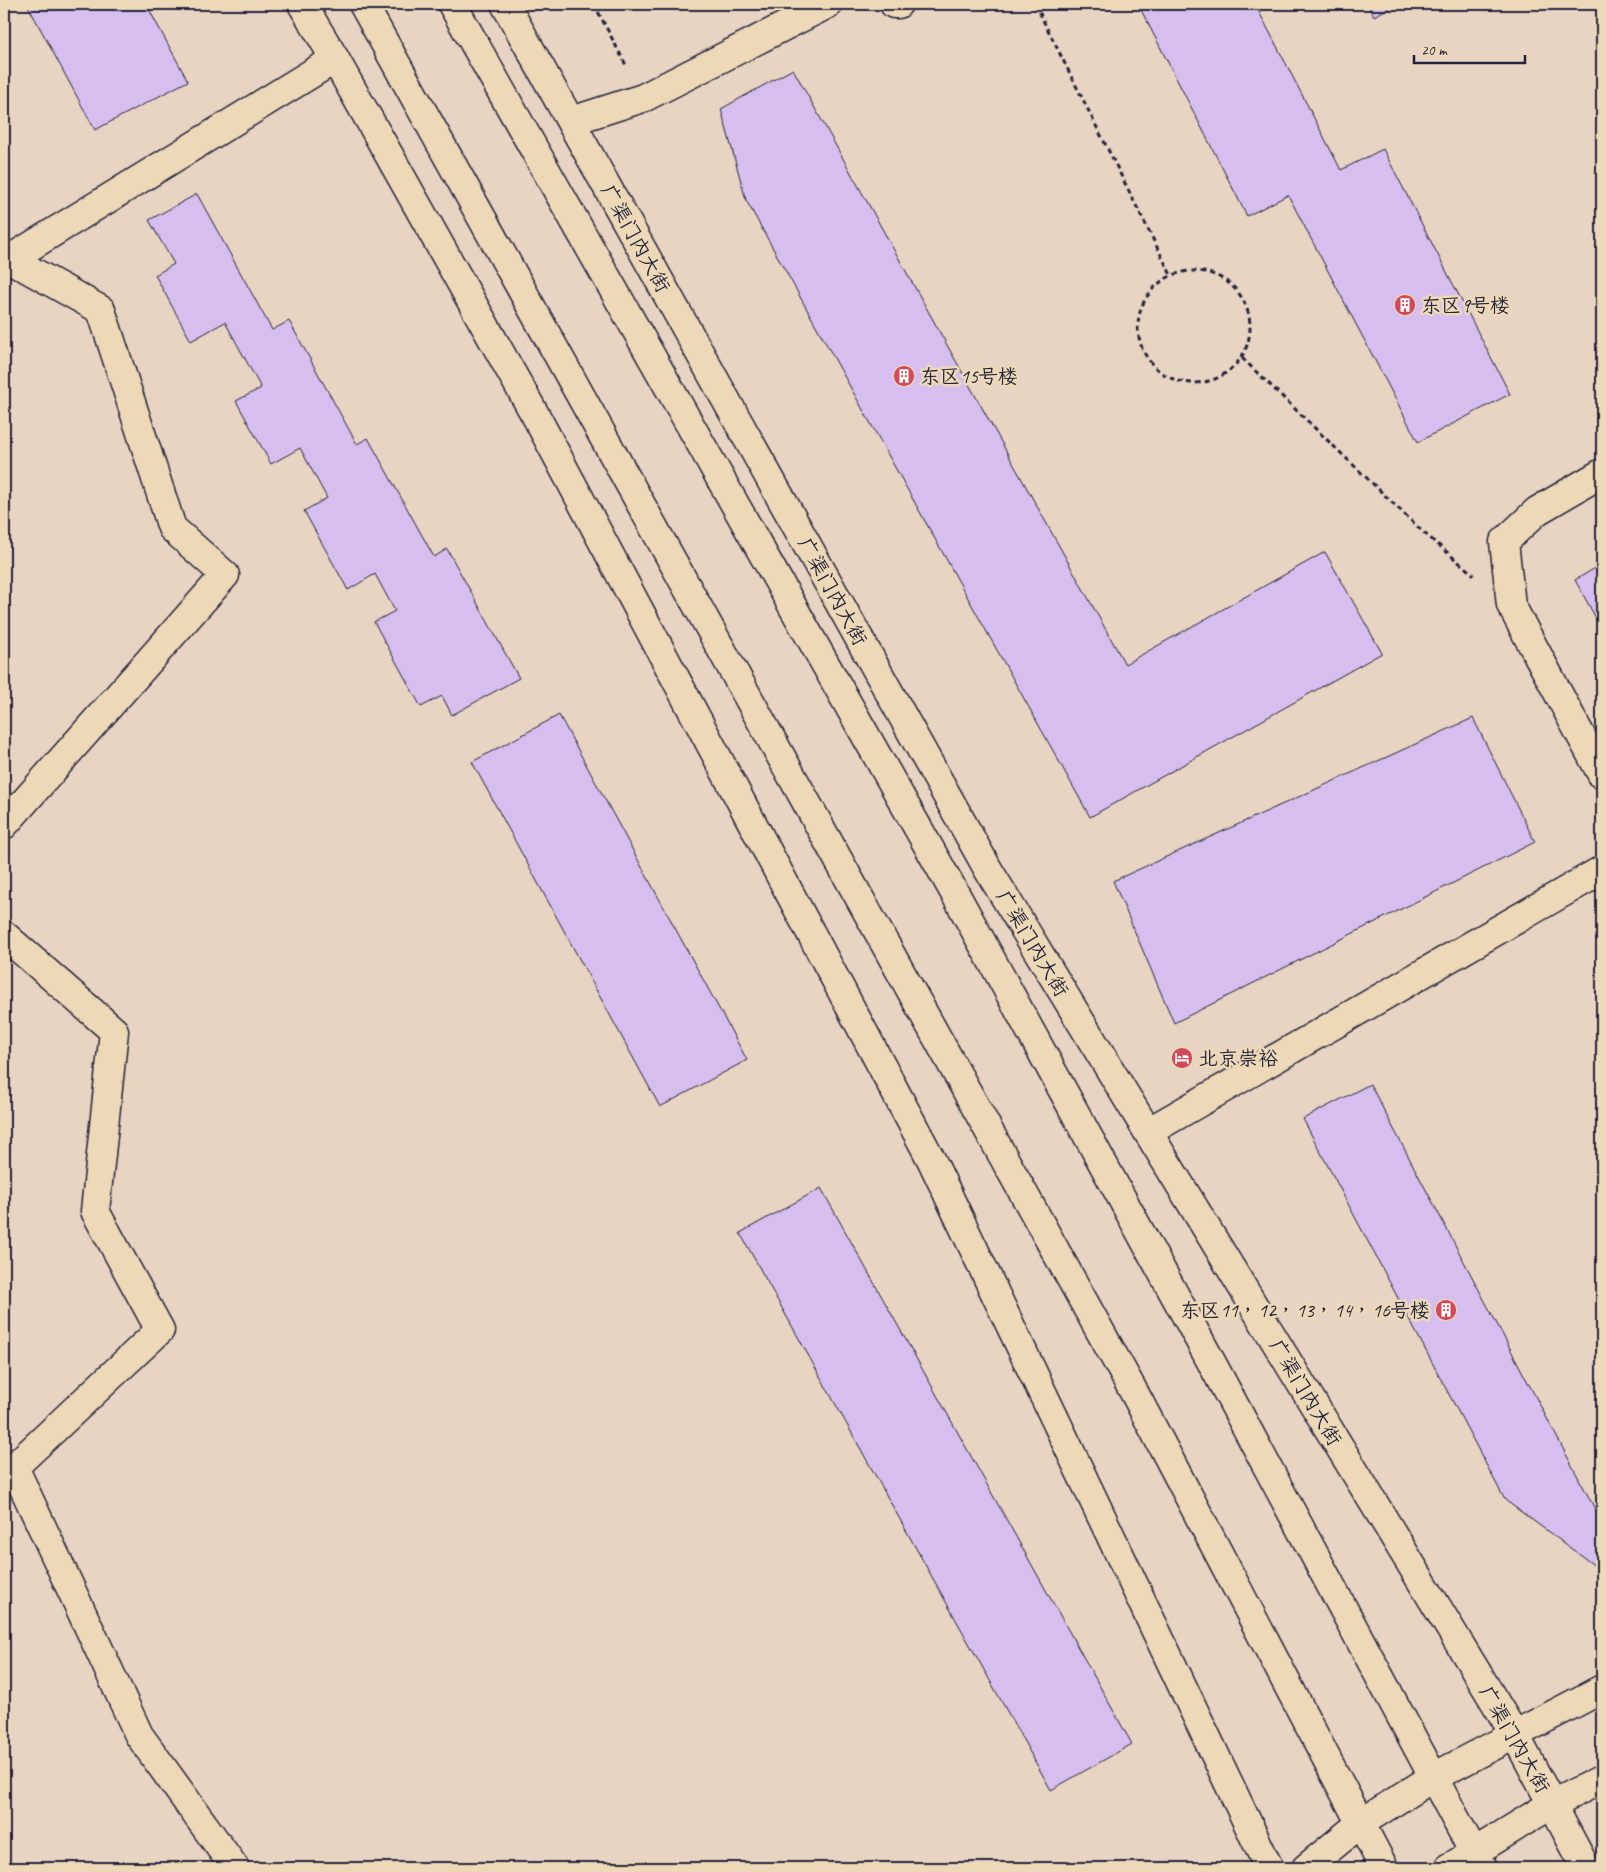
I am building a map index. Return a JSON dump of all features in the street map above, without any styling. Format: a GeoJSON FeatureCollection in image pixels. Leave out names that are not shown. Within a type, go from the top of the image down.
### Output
{"type":"FeatureCollection","features":[{"type":"Feature","properties":{"kind":"street"},"geometry":{"type":"LineString","coordinates":[[302,4],[335,59],[537,418],[931,1159],[1269,1868]]}},
{"type":"Feature","properties":{"kind":"street"},"geometry":{"type":"LineString","coordinates":[[363,4],[1135,1394],[1384,1868]]}},
{"type":"Feature","properties":{"kind":"street"},"geometry":{"type":"LineString","coordinates":[[452,4],[957,897],[1207,1354],[1432,1778],[1478,1860]]}},
{"type":"Feature","properties":{"kind":"street","name":"广渠门内大街"},"geometry":{"type":"LineString","coordinates":[[505,4],[989,871],[1515,1735],[1586,1868]]}},
{"type":"Feature","properties":{"kind":"street"},"geometry":{"type":"LineString","coordinates":[[571,121],[643,98],[828,4]]}},
{"type":"Feature","properties":{"kind":"street"},"geometry":{"type":"LineString","coordinates":[[7,260],[335,59]]}},
{"type":"Feature","properties":{"kind":"street"},"geometry":{"type":"LineString","coordinates":[[4,825],[225,575],[172,528],[101,310],[7,260]]}},
{"type":"Feature","properties":{"kind":"street"},"geometry":{"type":"LineString","coordinates":[[1602,473],[1537,511],[1504,542],[1511,605],[1602,775]]}},
{"type":"Feature","properties":{"kind":"street"},"geometry":{"type":"LineString","coordinates":[[1148,1132],[1602,870]]}},
{"type":"Feature","properties":{"kind":"street"},"geometry":{"type":"LineString","coordinates":[[4,935],[114,1031],[96,1211],[160,1330],[9,1470],[139,1735],[235,1868]]}},
{"type":"Feature","properties":{"kind":"street"},"geometry":{"type":"LineString","coordinates":[[1306,1868],[1361,1823],[1432,1778],[1602,1689]]}},
{"type":"Feature","properties":{"kind":"street"},"geometry":{"type":"LineString","coordinates":[[1448,1868],[1478,1860],[1552,1804],[1602,1779]]}},
{"type":"Feature","properties":{"kind":"path"},"geometry":{"type":"LineString","coordinates":[[594,4],[643,98]]}},
{"type":"Feature","properties":{"kind":"path"},"geometry":{"type":"LineString","coordinates":[[1035,4],[1170,275]]}},
{"type":"Feature","properties":{"kind":"path"},"geometry":{"type":"LineString","coordinates":[[1188,270],[1206,272],[1223,278],[1237,290],[1246,306],[1250,323],[1248,341],[1242,358],[1229,372],[1212,381],[1193,384],[1174,381],[1158,371],[1145,356],[1138,338],[1138,320],[1143,301],[1154,286],[1170,275],[1188,270]]}},
{"type":"Feature","properties":{"kind":"path"},"geometry":{"type":"LineString","coordinates":[[1242,358],[1423,532],[1511,605]]}},
{"type":"Feature","properties":{"kind":"building"},"geometry":{"type":"Polygon","coordinates":[[[27,4],[146,4],[188,81],[95,130],[27,4]]]}},
{"type":"Feature","properties":{"kind":"building","name":"东区9号楼"},"geometry":{"type":"Polygon","coordinates":[[[1138,4],[1255,4],[1341,170],[1383,149],[1510,394],[1418,442],[1288,195],[1247,216],[1138,4]]]}},
{"type":"Feature","properties":{"kind":"building"},"geometry":{"type":"Polygon","coordinates":[[[1368,4],[1397,4],[1374,16],[1368,4]]]}},
{"type":"Feature","properties":{"kind":"building"},"geometry":{"type":"Polygon","coordinates":[[[1597,4],[1602,4],[1602,14],[1597,4]]]}},
{"type":"Feature","properties":{"kind":"building","name":"东区15号楼"},"geometry":{"type":"Polygon","coordinates":[[[793,69],[1125,664],[1325,552],[1382,653],[1090,817],[746,200],[721,109],[793,69]]]}},
{"type":"Feature","properties":{"kind":"building"},"geometry":{"type":"Polygon","coordinates":[[[197,194],[272,330],[289,321],[357,444],[368,438],[434,557],[447,549],[519,678],[452,715],[442,696],[421,707],[374,622],[395,611],[375,574],[348,590],[304,511],[327,498],[300,448],[271,464],[236,401],[261,388],[225,322],[191,341],[155,275],[174,264],[149,220],[197,194]]]}},
{"type":"Feature","properties":{"kind":"building"},"geometry":{"type":"Polygon","coordinates":[[[1602,564],[1602,629],[1575,580],[1602,564]]]}},
{"type":"Feature","properties":{"kind":"building"},"geometry":{"type":"Polygon","coordinates":[[[559,715],[747,1060],[660,1107],[472,762],[559,715]]]}},
{"type":"Feature","properties":{"kind":"building"},"geometry":{"type":"Polygon","coordinates":[[[1473,718],[1535,842],[1174,1023],[1113,881],[1473,718]]]}},
{"type":"Feature","properties":{"kind":"building","name":"东区11，12，13，14，16号楼"},"geometry":{"type":"Polygon","coordinates":[[[1370,1084],[1595,1509],[1602,1505],[1602,1568],[1599,1569],[1505,1500],[1303,1119],[1370,1084]]]}},
{"type":"Feature","properties":{"kind":"building"},"geometry":{"type":"Polygon","coordinates":[[[821,1188],[1132,1744],[1051,1790],[740,1233],[821,1188]]]}},
{"type":"Feature","properties":{"kind":"place","name":"东区9号楼"},"geometry":{"type":"Point","coordinates":[1405,305]}},
{"type":"Feature","properties":{"kind":"place","name":"东区15号楼"},"geometry":{"type":"Point","coordinates":[904,376]}},
{"type":"Feature","properties":{"kind":"place","name":"北京崇裕"},"geometry":{"type":"Point","coordinates":[1182,1058]}},
{"type":"Feature","properties":{"kind":"place","name":"东区11，12，13，14，16号楼"},"geometry":{"type":"Point","coordinates":[1446,1310]}}]}
